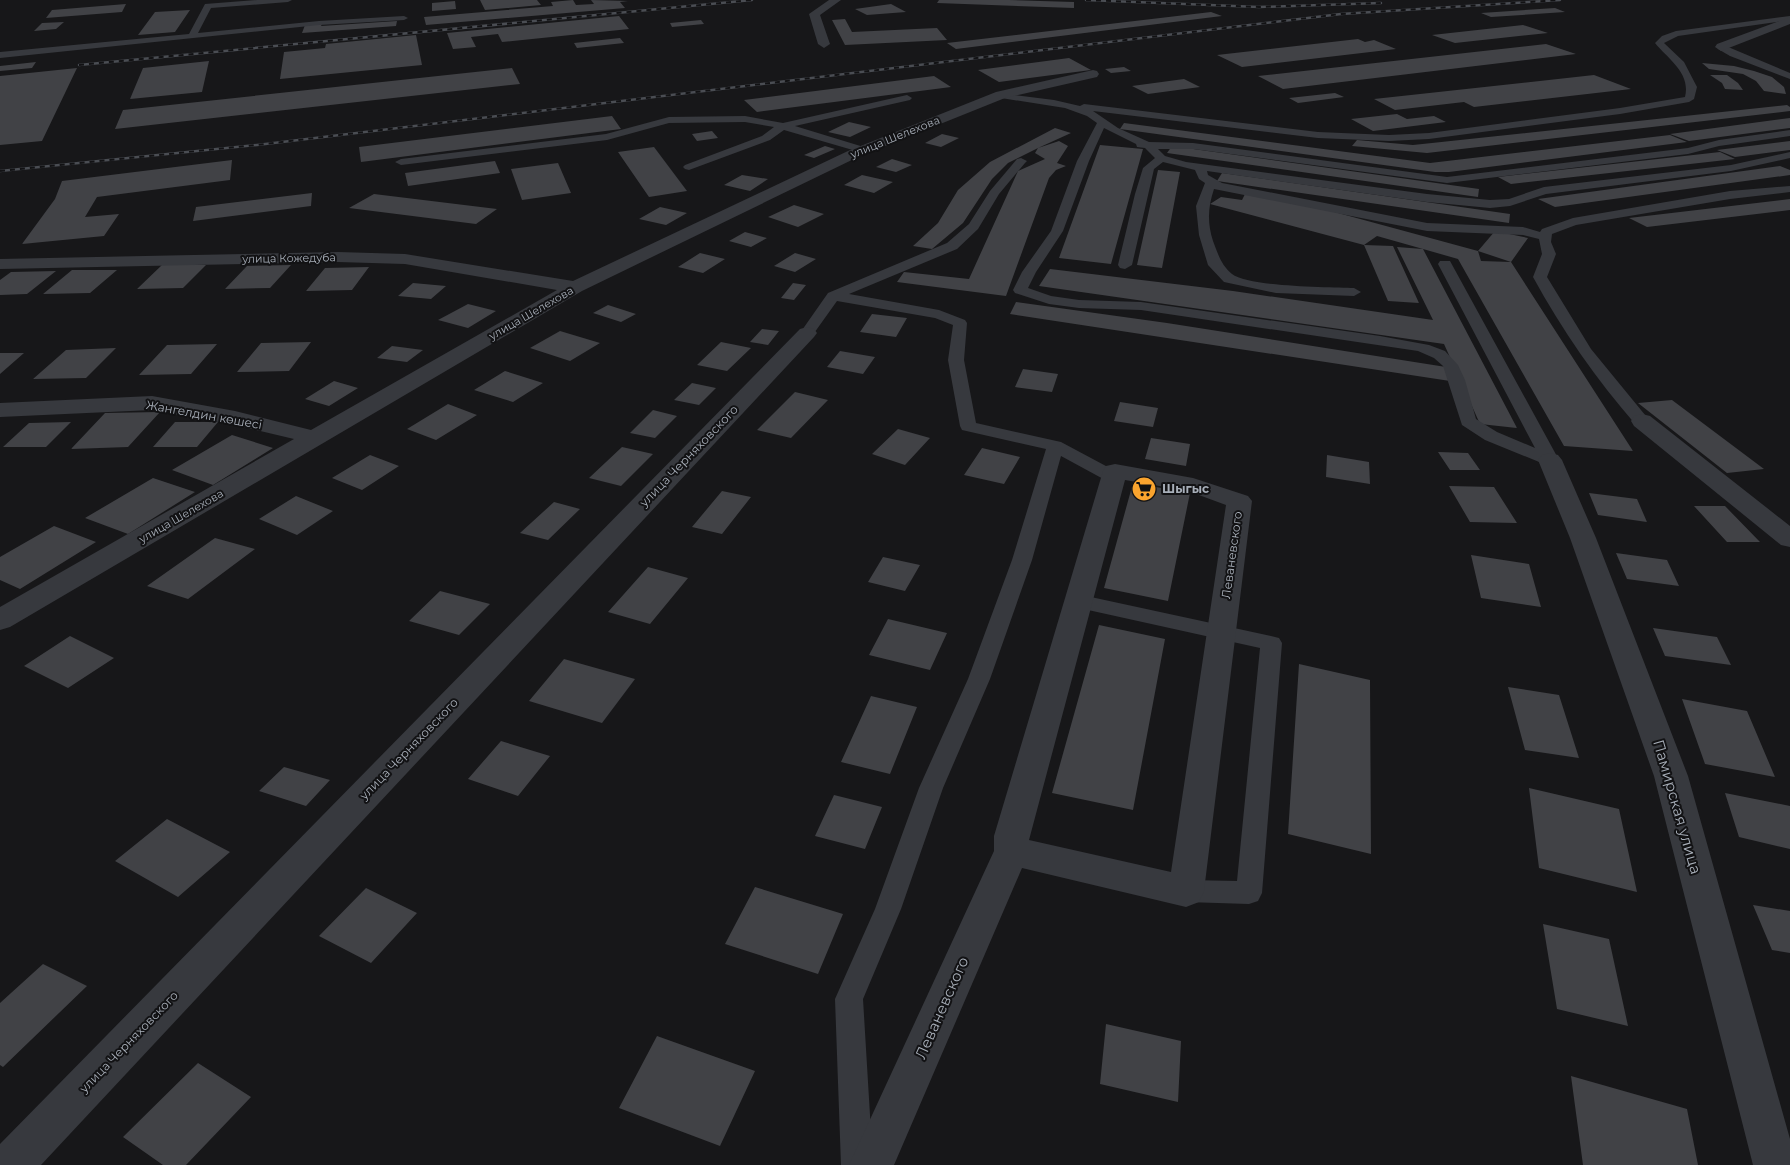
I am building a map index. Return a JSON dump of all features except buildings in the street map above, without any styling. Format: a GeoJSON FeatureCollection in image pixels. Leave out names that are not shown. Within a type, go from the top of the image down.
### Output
{"type":"FeatureCollection","features":[{"type":"Feature","properties":{"kind":"street"},"geometry":{"type":"LineString","coordinates":[[824,44],[814,14],[836,0]]}},
{"type":"Feature","properties":{"kind":"street"},"geometry":{"type":"LineString","coordinates":[[1721,47],[1742,41],[1790,19]]}},
{"type":"Feature","properties":{"kind":"street","name":"улица Шелехова"},"geometry":{"type":"LineString","coordinates":[[0,620],[575,287],[863,150],[1001,95],[1093,74]]}},
{"type":"Feature","properties":{"kind":"street","name":"улица Кожедуба"},"geometry":{"type":"LineString","coordinates":[[0,264],[338,257],[405,259],[575,287]]}},
{"type":"Feature","properties":{"kind":"street","name":"улица Черняховского"},"geometry":{"type":"LineString","coordinates":[[11,1165],[807,333]]}},
{"type":"Feature","properties":{"kind":"street","name":"Жангелдин көшесі"},"geometry":{"type":"LineString","coordinates":[[0,410],[152,403],[235,418],[317,438]]}},
{"type":"Feature","properties":{"kind":"street"},"geometry":{"type":"LineString","coordinates":[[1642,421],[1790,539]]}},
{"type":"Feature","properties":{"kind":"street","name":"Памирская улица"},"geometry":{"type":"LineString","coordinates":[[1550,460],[1583,538],[1671,776],[1775,1165]]}},
{"type":"Feature","properties":{"kind":"street","name":"Леваневского"},"geometry":{"type":"LineString","coordinates":[[871,1165],[1012,851],[1011,836],[1115,471],[1193,485],[1239,502],[1186,891]]}},
{"type":"Feature","properties":{"kind":"street"},"geometry":{"type":"LineString","coordinates":[[1012,851],[1186,891]]}},
{"type":"Feature","properties":{"kind":"street"},"geometry":{"type":"LineString","coordinates":[[0,1162],[4,1165]]}},
{"type":"Feature","properties":{"kind":"lane"},"geometry":{"type":"LineString","coordinates":[[192,36],[208,6],[288,0]]}},
{"type":"Feature","properties":{"kind":"lane"},"geometry":{"type":"LineString","coordinates":[[0,55],[318,22],[404,18]]}},
{"type":"Feature","properties":{"kind":"lane"},"geometry":{"type":"LineString","coordinates":[[1001,95],[1074,106],[1318,135],[1389,138],[1429,136],[1620,111],[1689,99],[1692,87],[1681,64],[1659,43],[1665,38],[1676,34],[1790,19]]}},
{"type":"Feature","properties":{"kind":"lane"},"geometry":{"type":"LineString","coordinates":[[1721,47],[1733,54],[1790,76]]}},
{"type":"Feature","properties":{"kind":"lane"},"geometry":{"type":"LineString","coordinates":[[689,167],[766,138],[782,126],[907,98]]}},
{"type":"Feature","properties":{"kind":"lane"},"geometry":{"type":"LineString","coordinates":[[1074,106],[1093,114],[1114,130],[1149,146],[1162,158],[1185,165],[1428,198],[1490,204],[1510,202],[1544,191],[1731,168],[1790,155]]}},
{"type":"Feature","properties":{"kind":"lane"},"geometry":{"type":"LineString","coordinates":[[401,162],[607,137],[669,120],[745,119],[782,126],[863,150]]}},
{"type":"Feature","properties":{"kind":"lane"},"geometry":{"type":"LineString","coordinates":[[1102,122],[1101,145],[1057,231],[1029,272],[1020,290],[1049,300],[1079,304],[1141,306],[1405,344],[1432,351],[1446,360],[1454,372],[1468,421],[1491,436],[1550,460]]}},
{"type":"Feature","properties":{"kind":"lane"},"geometry":{"type":"LineString","coordinates":[[1101,145],[1149,146],[1173,144],[1448,180],[1688,151],[1727,142],[1790,133]]}},
{"type":"Feature","properties":{"kind":"lane"},"geometry":{"type":"LineString","coordinates":[[1125,265],[1141,194],[1150,168],[1162,158]]}},
{"type":"Feature","properties":{"kind":"lane"},"geometry":{"type":"LineString","coordinates":[[807,333],[833,296],[952,246],[974,226],[994,193],[1021,161]]}},
{"type":"Feature","properties":{"kind":"lane"},"geometry":{"type":"LineString","coordinates":[[1200,167],[1203,177],[1218,186],[1427,227],[1523,230],[1546,237]]}},
{"type":"Feature","properties":{"kind":"lane"},"geometry":{"type":"LineString","coordinates":[[1211,182],[1202,206],[1205,235],[1214,265],[1229,279],[1276,289],[1354,292]]}},
{"type":"Feature","properties":{"kind":"lane"},"geometry":{"type":"LineString","coordinates":[[1642,421],[1613,390],[1581,347],[1540,277],[1549,254],[1545,242],[1546,232],[1573,222],[1730,195],[1790,189]]}},
{"type":"Feature","properties":{"kind":"lane"},"geometry":{"type":"LineString","coordinates":[[1445,264],[1550,460]]}},
{"type":"Feature","properties":{"kind":"lane"},"geometry":{"type":"LineString","coordinates":[[833,296],[939,314],[960,323],[956,360],[968,426],[1055,446],[1113,477]]}},
{"type":"Feature","properties":{"kind":"lane"},"geometry":{"type":"LineString","coordinates":[[857,1165],[849,1000],[888,909],[931,788],[979,679],[1022,560],[1055,446]]}},
{"type":"Feature","properties":{"kind":"lane"},"geometry":{"type":"LineString","coordinates":[[1078,602],[1271,643],[1249,894],[1186,891]]}},
{"type":"Feature","properties":{"kind":"railway"},"geometry":{"type":"LineString","coordinates":[[79,65],[752,0]]}},
{"type":"Feature","properties":{"kind":"railway"},"geometry":{"type":"LineString","coordinates":[[1086,0],[1259,7],[1381,3]]}},
{"type":"Feature","properties":{"kind":"railway"},"geometry":{"type":"LineString","coordinates":[[0,171],[257,145],[1341,14],[1560,0]]}},
{"type":"Feature","properties":{"kind":"place","name":"Шыгыс"},"geometry":{"type":"Point","coordinates":[1144,489]}}]}
